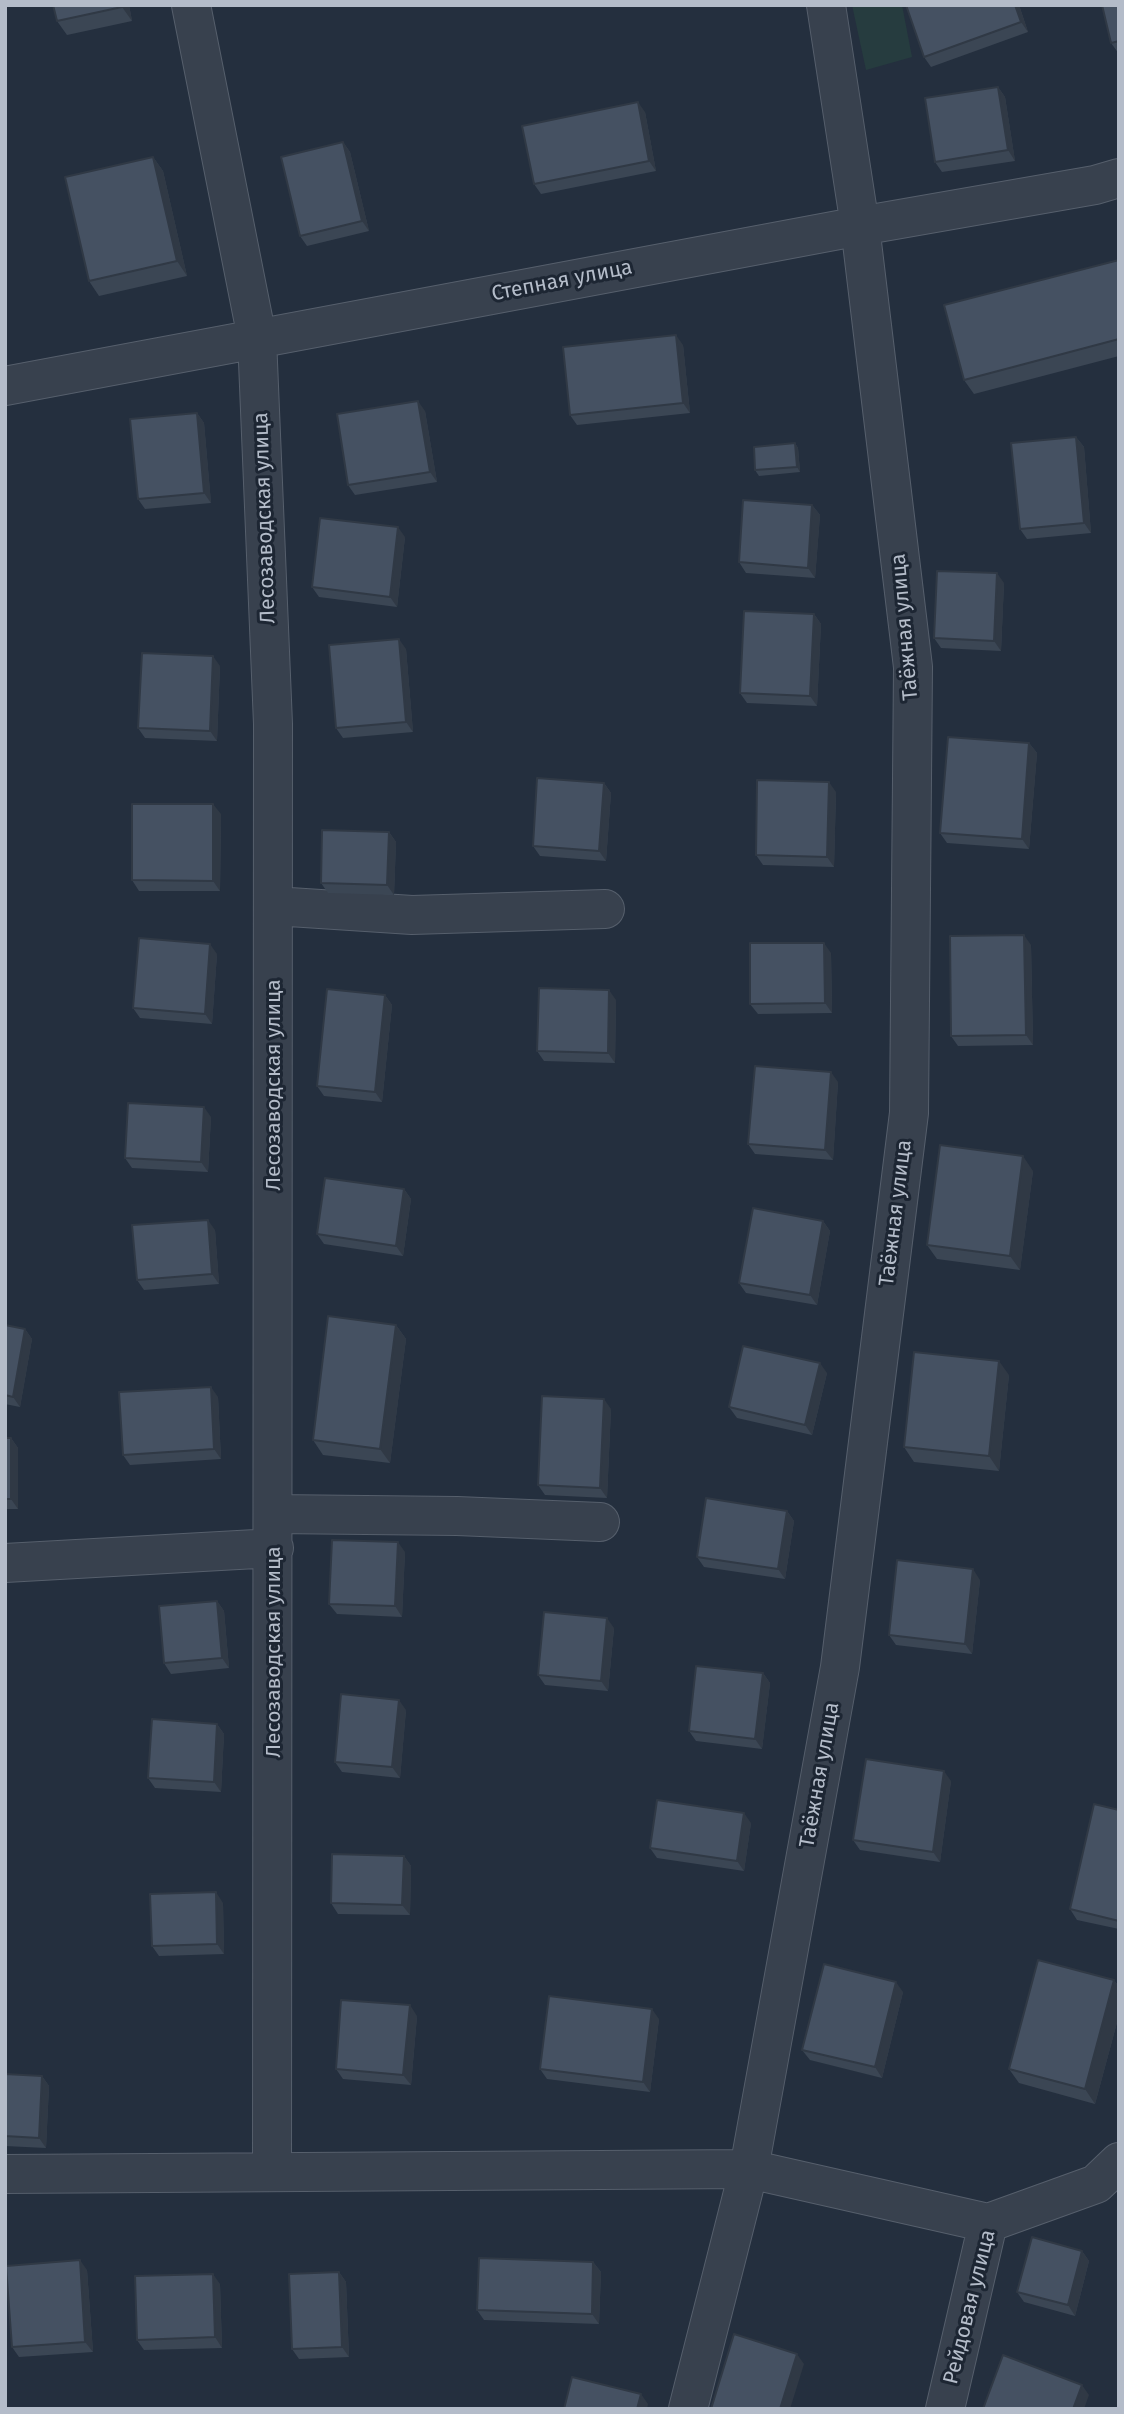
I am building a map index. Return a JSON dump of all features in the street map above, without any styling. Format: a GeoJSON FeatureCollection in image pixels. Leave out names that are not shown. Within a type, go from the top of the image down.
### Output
{"type":"FeatureCollection","features":[{"type":"Feature","properties":{"kind":"street","name":"Лесозаводская улица"},"geometry":{"type":"LineString","coordinates":[[191,5],[257,338],[274,724],[272,2172]]}},
{"type":"Feature","properties":{"kind":"street","name":"Таёжная улица"},"geometry":{"type":"LineString","coordinates":[[688,2409],[749,2169],[840,1667],[909,1114],[913,667],[860,226],[826,5]]}},
{"type":"Feature","properties":{"kind":"street","name":"Степная улица"},"geometry":{"type":"LineString","coordinates":[[5,386],[860,226],[1095,185],[1119,178]]}},
{"type":"Feature","properties":{"kind":"street"},"geometry":{"type":"LineString","coordinates":[[274,906],[412,915],[604,909]]}},
{"type":"Feature","properties":{"kind":"street"},"geometry":{"type":"LineString","coordinates":[[5,1563],[274,1531],[457,1516],[600,1522]]}},
{"type":"Feature","properties":{"kind":"street","name":"Рейдовая улица"},"geometry":{"type":"LineString","coordinates":[[944,2409],[988,2223],[1096,2185],[1119,2162]]}},
{"type":"Feature","properties":{"kind":"street"},"geometry":{"type":"LineString","coordinates":[[5,2174],[749,2169],[988,2223]]}},
{"type":"Feature","properties":{"kind":"green space"},"geometry":{"type":"Polygon","coordinates":[[[852,5],[902,5],[912,57],[866,70],[852,5]]]}},
{"type":"Feature","properties":{"kind":"building"},"geometry":{"type":"Polygon","coordinates":[[[53,5],[122,5],[122,7],[57,21],[53,5]]]}},
{"type":"Feature","properties":{"kind":"building"},"geometry":{"type":"Polygon","coordinates":[[[906,5],[1015,5],[1021,22],[924,57],[906,5]]]}},
{"type":"Feature","properties":{"kind":"building"},"geometry":{"type":"Polygon","coordinates":[[[1102,5],[1119,5],[1119,41],[1111,43],[1102,5]]]}},
{"type":"Feature","properties":{"kind":"building"},"geometry":{"type":"Polygon","coordinates":[[[998,87],[1008,150],[935,162],[925,98],[998,87]]]}},
{"type":"Feature","properties":{"kind":"building"},"geometry":{"type":"Polygon","coordinates":[[[638,102],[649,161],[534,184],[522,126],[638,102]]]}},
{"type":"Feature","properties":{"kind":"building"},"geometry":{"type":"Polygon","coordinates":[[[343,142],[362,221],[300,236],[281,157],[343,142]]]}},
{"type":"Feature","properties":{"kind":"building"},"geometry":{"type":"Polygon","coordinates":[[[153,157],[177,261],[89,281],[65,177],[153,157]]]}},
{"type":"Feature","properties":{"kind":"building"},"geometry":{"type":"Polygon","coordinates":[[[1119,260],[1119,339],[964,380],[944,305],[1119,260]]]}},
{"type":"Feature","properties":{"kind":"building"},"geometry":{"type":"Polygon","coordinates":[[[676,335],[683,403],[570,415],[563,347],[676,335]]]}},
{"type":"Feature","properties":{"kind":"building"},"geometry":{"type":"Polygon","coordinates":[[[418,401],[430,472],[348,485],[337,414],[418,401]]]}},
{"type":"Feature","properties":{"kind":"building"},"geometry":{"type":"Polygon","coordinates":[[[197,413],[204,493],[138,499],[130,419],[197,413]]]}},
{"type":"Feature","properties":{"kind":"building"},"geometry":{"type":"Polygon","coordinates":[[[1076,437],[1084,523],[1020,529],[1011,443],[1076,437]]]}},
{"type":"Feature","properties":{"kind":"building"},"geometry":{"type":"Polygon","coordinates":[[[795,443],[797,467],[755,470],[754,447],[795,443]]]}},
{"type":"Feature","properties":{"kind":"building"},"geometry":{"type":"Polygon","coordinates":[[[743,500],[812,505],[808,568],[739,562],[743,500]]]}},
{"type":"Feature","properties":{"kind":"building"},"geometry":{"type":"Polygon","coordinates":[[[320,518],[398,527],[390,597],[312,587],[320,518]]]}},
{"type":"Feature","properties":{"kind":"building"},"geometry":{"type":"Polygon","coordinates":[[[937,571],[997,573],[994,641],[934,638],[937,571]]]}},
{"type":"Feature","properties":{"kind":"building"},"geometry":{"type":"Polygon","coordinates":[[[744,611],[814,614],[810,696],[740,693],[744,611]]]}},
{"type":"Feature","properties":{"kind":"building"},"geometry":{"type":"Polygon","coordinates":[[[399,639],[406,722],[336,728],[329,645],[399,639]]]}},
{"type":"Feature","properties":{"kind":"building"},"geometry":{"type":"Polygon","coordinates":[[[142,653],[213,656],[210,731],[138,728],[142,653]]]}},
{"type":"Feature","properties":{"kind":"building"},"geometry":{"type":"Polygon","coordinates":[[[948,737],[1029,743],[1022,839],[940,833],[948,737]]]}},
{"type":"Feature","properties":{"kind":"building"},"geometry":{"type":"Polygon","coordinates":[[[537,778],[604,783],[599,851],[533,846],[537,778]]]}},
{"type":"Feature","properties":{"kind":"building"},"geometry":{"type":"Polygon","coordinates":[[[757,780],[829,782],[827,857],[756,855],[757,780]]]}},
{"type":"Feature","properties":{"kind":"building"},"geometry":{"type":"Polygon","coordinates":[[[132,804],[213,804],[213,881],[132,880],[132,804]]]}},
{"type":"Feature","properties":{"kind":"building"},"geometry":{"type":"Polygon","coordinates":[[[322,830],[389,832],[387,885],[321,883],[322,830]]]}},
{"type":"Feature","properties":{"kind":"building"},"geometry":{"type":"Polygon","coordinates":[[[1024,935],[1026,1035],[951,1036],[950,936],[1024,935]]]}},
{"type":"Feature","properties":{"kind":"building"},"geometry":{"type":"Polygon","coordinates":[[[139,938],[210,944],[205,1014],[133,1008],[139,938]]]}},
{"type":"Feature","properties":{"kind":"building"},"geometry":{"type":"Polygon","coordinates":[[[750,943],[824,943],[825,1003],[750,1004],[750,943]]]}},
{"type":"Feature","properties":{"kind":"building"},"geometry":{"type":"Polygon","coordinates":[[[539,988],[609,990],[608,1053],[537,1051],[539,988]]]}},
{"type":"Feature","properties":{"kind":"building"},"geometry":{"type":"Polygon","coordinates":[[[327,989],[385,995],[375,1092],[317,1086],[327,989]]]}},
{"type":"Feature","properties":{"kind":"building"},"geometry":{"type":"Polygon","coordinates":[[[755,1066],[831,1072],[825,1150],[748,1144],[755,1066]]]}},
{"type":"Feature","properties":{"kind":"building"},"geometry":{"type":"Polygon","coordinates":[[[128,1103],[204,1107],[201,1162],[125,1158],[128,1103]]]}},
{"type":"Feature","properties":{"kind":"building"},"geometry":{"type":"Polygon","coordinates":[[[940,1145],[1023,1156],[1010,1256],[927,1245],[940,1145]]]}},
{"type":"Feature","properties":{"kind":"building"},"geometry":{"type":"Polygon","coordinates":[[[325,1178],[404,1189],[396,1246],[317,1234],[325,1178]]]}},
{"type":"Feature","properties":{"kind":"building"},"geometry":{"type":"Polygon","coordinates":[[[753,1208],[823,1221],[810,1295],[739,1283],[753,1208]]]}},
{"type":"Feature","properties":{"kind":"building"},"geometry":{"type":"Polygon","coordinates":[[[208,1220],[212,1274],[137,1280],[132,1225],[208,1220]]]}},
{"type":"Feature","properties":{"kind":"building"},"geometry":{"type":"Polygon","coordinates":[[[328,1316],[396,1325],[380,1449],[313,1440],[328,1316]]]}},
{"type":"Feature","properties":{"kind":"building"},"geometry":{"type":"Polygon","coordinates":[[[5,1325],[25,1329],[13,1397],[5,1395],[5,1325]]]}},
{"type":"Feature","properties":{"kind":"building"},"geometry":{"type":"Polygon","coordinates":[[[743,1346],[820,1363],[805,1425],[729,1407],[743,1346]]]}},
{"type":"Feature","properties":{"kind":"building"},"geometry":{"type":"Polygon","coordinates":[[[914,1352],[999,1361],[989,1456],[904,1447],[914,1352]]]}},
{"type":"Feature","properties":{"kind":"building"},"geometry":{"type":"Polygon","coordinates":[[[211,1387],[214,1449],[123,1455],[119,1392],[211,1387]]]}},
{"type":"Feature","properties":{"kind":"building"},"geometry":{"type":"Polygon","coordinates":[[[542,1396],[604,1399],[600,1488],[538,1485],[542,1396]]]}},
{"type":"Feature","properties":{"kind":"building"},"geometry":{"type":"Polygon","coordinates":[[[5,1438],[11,1438],[11,1499],[5,1499],[5,1438]]]}},
{"type":"Feature","properties":{"kind":"building"},"geometry":{"type":"Polygon","coordinates":[[[706,1498],[787,1511],[778,1569],[697,1557],[706,1498]]]}},
{"type":"Feature","properties":{"kind":"building"},"geometry":{"type":"Polygon","coordinates":[[[332,1540],[398,1542],[395,1606],[329,1604],[332,1540]]]}},
{"type":"Feature","properties":{"kind":"building"},"geometry":{"type":"Polygon","coordinates":[[[897,1560],[973,1569],[965,1644],[889,1635],[897,1560]]]}},
{"type":"Feature","properties":{"kind":"building"},"geometry":{"type":"Polygon","coordinates":[[[217,1601],[222,1658],[164,1663],[159,1606],[217,1601]]]}},
{"type":"Feature","properties":{"kind":"building"},"geometry":{"type":"Polygon","coordinates":[[[544,1612],[607,1618],[601,1681],[538,1675],[544,1612]]]}},
{"type":"Feature","properties":{"kind":"building"},"geometry":{"type":"Polygon","coordinates":[[[696,1666],[763,1673],[755,1739],[689,1731],[696,1666]]]}},
{"type":"Feature","properties":{"kind":"building"},"geometry":{"type":"Polygon","coordinates":[[[341,1694],[399,1700],[392,1767],[335,1762],[341,1694]]]}},
{"type":"Feature","properties":{"kind":"building"},"geometry":{"type":"Polygon","coordinates":[[[152,1719],[217,1724],[214,1782],[148,1778],[152,1719]]]}},
{"type":"Feature","properties":{"kind":"building"},"geometry":{"type":"Polygon","coordinates":[[[866,1759],[944,1771],[933,1852],[853,1840],[866,1759]]]}},
{"type":"Feature","properties":{"kind":"building"},"geometry":{"type":"Polygon","coordinates":[[[657,1800],[744,1813],[737,1861],[650,1848],[657,1800]]]}},
{"type":"Feature","properties":{"kind":"building"},"geometry":{"type":"Polygon","coordinates":[[[1094,1804],[1119,1810],[1119,1921],[1070,1909],[1094,1804]]]}},
{"type":"Feature","properties":{"kind":"building"},"geometry":{"type":"Polygon","coordinates":[[[332,1854],[404,1856],[402,1905],[331,1903],[332,1854]]]}},
{"type":"Feature","properties":{"kind":"building"},"geometry":{"type":"Polygon","coordinates":[[[216,1892],[217,1944],[152,1946],[150,1894],[216,1892]]]}},
{"type":"Feature","properties":{"kind":"building"},"geometry":{"type":"Polygon","coordinates":[[[1038,1960],[1114,1980],[1085,2089],[1009,2069],[1038,1960]]]}},
{"type":"Feature","properties":{"kind":"building"},"geometry":{"type":"Polygon","coordinates":[[[824,1964],[896,1982],[875,2067],[802,2050],[824,1964]]]}},
{"type":"Feature","properties":{"kind":"building"},"geometry":{"type":"Polygon","coordinates":[[[549,1996],[652,2009],[643,2082],[540,2069],[549,1996]]]}},
{"type":"Feature","properties":{"kind":"building"},"geometry":{"type":"Polygon","coordinates":[[[341,2000],[410,2005],[403,2075],[336,2069],[341,2000]]]}},
{"type":"Feature","properties":{"kind":"building"},"geometry":{"type":"Polygon","coordinates":[[[5,2074],[42,2076],[39,2138],[5,2136],[5,2074]]]}},
{"type":"Feature","properties":{"kind":"building"},"geometry":{"type":"Polygon","coordinates":[[[1032,2237],[1082,2251],[1068,2305],[1017,2292],[1032,2237]]]}},
{"type":"Feature","properties":{"kind":"building"},"geometry":{"type":"Polygon","coordinates":[[[479,2258],[593,2262],[592,2314],[477,2310],[479,2258]]]}},
{"type":"Feature","properties":{"kind":"building"},"geometry":{"type":"Polygon","coordinates":[[[80,2260],[85,2342],[12,2347],[6,2266],[80,2260]]]}},
{"type":"Feature","properties":{"kind":"building"},"geometry":{"type":"Polygon","coordinates":[[[339,2272],[342,2347],[292,2349],[289,2274],[339,2272]]]}},
{"type":"Feature","properties":{"kind":"building"},"geometry":{"type":"Polygon","coordinates":[[[213,2274],[215,2337],[137,2340],[135,2276],[213,2274]]]}},
{"type":"Feature","properties":{"kind":"building"},"geometry":{"type":"Polygon","coordinates":[[[734,2334],[797,2354],[780,2409],[711,2409],[734,2334]]]}},
{"type":"Feature","properties":{"kind":"building"},"geometry":{"type":"Polygon","coordinates":[[[1003,2355],[1082,2385],[1073,2409],[983,2409],[1003,2355]]]}},
{"type":"Feature","properties":{"kind":"building"},"geometry":{"type":"Polygon","coordinates":[[[572,2377],[641,2394],[637,2409],[564,2409],[572,2377]]]}}]}
